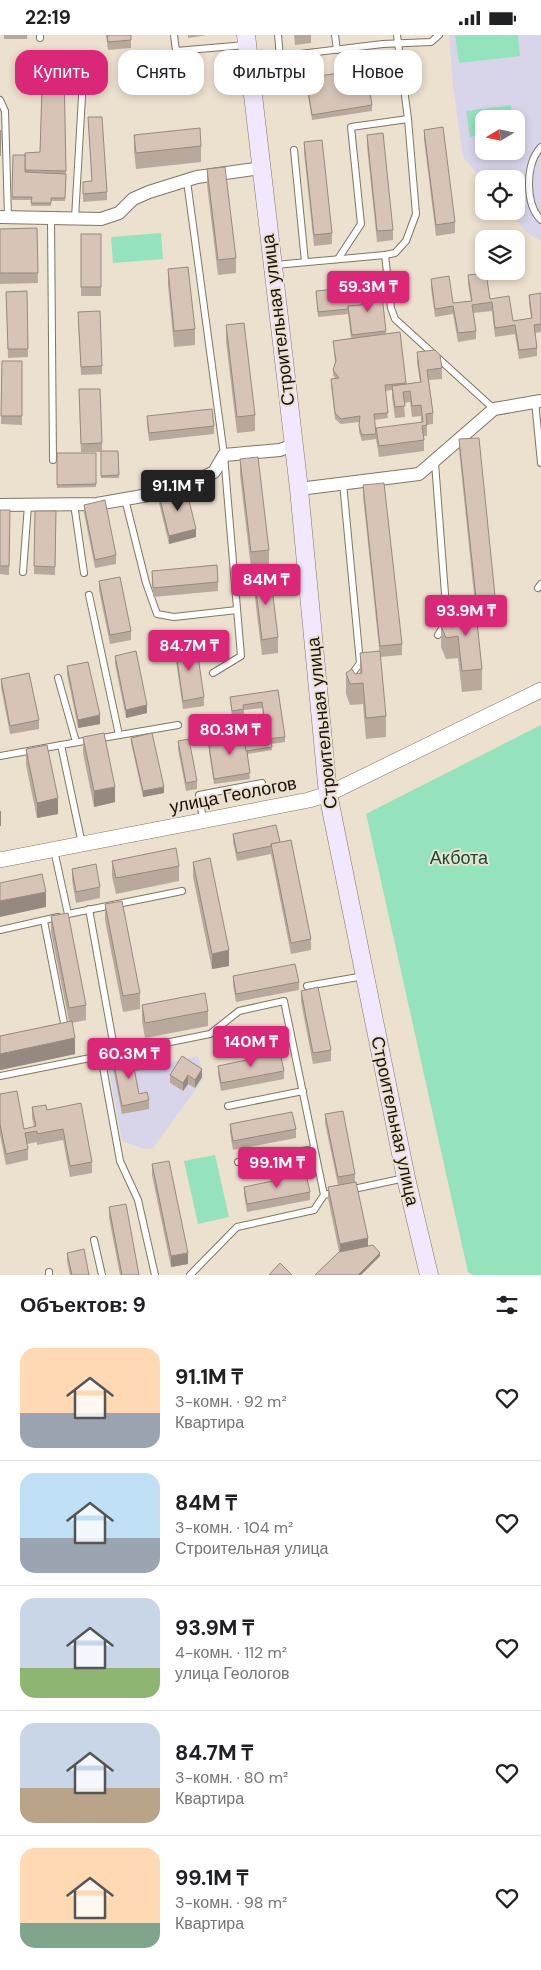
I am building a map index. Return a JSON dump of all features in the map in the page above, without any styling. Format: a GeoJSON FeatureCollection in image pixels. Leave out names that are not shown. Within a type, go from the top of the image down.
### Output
{"type":"FeatureCollection","features":[{"type":"Feature","properties":{"kind":"main road","name":"Строительная улица"},"geometry":{"type":"LineString","coordinates":[[248,47],[271,265],[298,489],[328,794],[406,1178],[429,1275]]}},
{"type":"Feature","properties":{"kind":"main road","name":"Строительная улица"},"geometry":{"type":"LineString","coordinates":[[421,1275],[425,1254]]}},
{"type":"Feature","properties":{"kind":"street"},"geometry":{"type":"LineString","coordinates":[[4,217],[101,219],[118,213],[133,199],[149,192],[187,181],[261,168]]}},
{"type":"Feature","properties":{"kind":"street"},"geometry":{"type":"LineString","coordinates":[[298,489],[419,474],[434,463],[494,409],[538,401]]}},
{"type":"Feature","properties":{"kind":"street"},"geometry":{"type":"LineString","coordinates":[[0,505],[97,504],[148,495],[196,481],[214,472],[224,455],[280,450],[293,445]]}},
{"type":"Feature","properties":{"kind":"street","name":"улица Геологов"},"geometry":{"type":"LineString","coordinates":[[0,860],[328,794],[541,690]]}},
{"type":"Feature","properties":{"kind":"lane"},"geometry":{"type":"LineString","coordinates":[[174,35],[176,51],[248,47]]}},
{"type":"Feature","properties":{"kind":"lane"},"geometry":{"type":"LineString","coordinates":[[278,35],[279,50]]}},
{"type":"Feature","properties":{"kind":"lane"},"geometry":{"type":"LineString","coordinates":[[335,35],[337,50],[383,44],[398,45],[431,42],[439,35]]}},
{"type":"Feature","properties":{"kind":"lane"},"geometry":{"type":"LineString","coordinates":[[271,265],[385,255],[396,253],[406,241],[416,214],[408,119],[397,35]]}},
{"type":"Feature","properties":{"kind":"lane"},"geometry":{"type":"LineString","coordinates":[[75,218],[82,95]]}},
{"type":"Feature","properties":{"kind":"lane"},"geometry":{"type":"LineString","coordinates":[[0,100],[5,111],[4,217]]}},
{"type":"Feature","properties":{"kind":"lane"},"geometry":{"type":"LineString","coordinates":[[338,259],[361,224],[351,127],[408,119]]}},
{"type":"Feature","properties":{"kind":"lane"},"geometry":{"type":"LineString","coordinates":[[541,147],[536,153],[530,170],[531,201],[536,215],[541,220]]}},
{"type":"Feature","properties":{"kind":"lane"},"geometry":{"type":"LineString","coordinates":[[294,150],[305,262]]}},
{"type":"Feature","properties":{"kind":"lane"},"geometry":{"type":"LineString","coordinates":[[187,181],[224,455],[241,655],[212,673]]}},
{"type":"Feature","properties":{"kind":"lane"},"geometry":{"type":"LineString","coordinates":[[52,218],[53,460]]}},
{"type":"Feature","properties":{"kind":"lane"},"geometry":{"type":"LineString","coordinates":[[385,255],[391,308],[395,319],[494,409]]}},
{"type":"Feature","properties":{"kind":"lane"},"geometry":{"type":"LineString","coordinates":[[538,401],[541,463]]}},
{"type":"Feature","properties":{"kind":"lane"},"geometry":{"type":"LineString","coordinates":[[434,463],[447,620],[438,635]]}},
{"type":"Feature","properties":{"kind":"lane"},"geometry":{"type":"LineString","coordinates":[[343,483],[360,663],[352,674]]}},
{"type":"Feature","properties":{"kind":"lane"},"geometry":{"type":"LineString","coordinates":[[125,499],[146,583],[156,614],[174,617],[237,610]]}},
{"type":"Feature","properties":{"kind":"lane"},"geometry":{"type":"LineString","coordinates":[[74,504],[84,573]]}},
{"type":"Feature","properties":{"kind":"lane"},"geometry":{"type":"LineString","coordinates":[[23,572],[28,505]]}},
{"type":"Feature","properties":{"kind":"lane"},"geometry":{"type":"LineString","coordinates":[[89,595],[119,735]]}},
{"type":"Feature","properties":{"kind":"lane"},"geometry":{"type":"LineString","coordinates":[[58,678],[76,742]]}},
{"type":"Feature","properties":{"kind":"lane"},"geometry":{"type":"LineString","coordinates":[[0,757],[178,725]]}},
{"type":"Feature","properties":{"kind":"lane"},"geometry":{"type":"LineString","coordinates":[[61,745],[82,844]]}},
{"type":"Feature","properties":{"kind":"lane"},"geometry":{"type":"LineString","coordinates":[[202,820],[199,795],[262,783]]}},
{"type":"Feature","properties":{"kind":"lane"},"geometry":{"type":"LineString","coordinates":[[54,849],[68,914]]}},
{"type":"Feature","properties":{"kind":"lane"},"geometry":{"type":"LineString","coordinates":[[0,930],[89,909],[182,891]]}},
{"type":"Feature","properties":{"kind":"lane"},"geometry":{"type":"LineString","coordinates":[[89,909],[115,1053]]}},
{"type":"Feature","properties":{"kind":"lane"},"geometry":{"type":"LineString","coordinates":[[44,921],[64,1023]]}},
{"type":"Feature","properties":{"kind":"lane"},"geometry":{"type":"LineString","coordinates":[[307,986],[365,976]]}},
{"type":"Feature","properties":{"kind":"lane"},"geometry":{"type":"LineString","coordinates":[[0,1076],[210,1034],[239,1011],[284,1001],[324,1195]]}},
{"type":"Feature","properties":{"kind":"lane"},"geometry":{"type":"LineString","coordinates":[[101,1057],[120,1161],[138,1200],[155,1275]]}},
{"type":"Feature","properties":{"kind":"lane"},"geometry":{"type":"LineString","coordinates":[[228,1106],[302,1091]]}},
{"type":"Feature","properties":{"kind":"lane"},"geometry":{"type":"LineString","coordinates":[[238,1162],[314,1149]]}},
{"type":"Feature","properties":{"kind":"lane"},"geometry":{"type":"LineString","coordinates":[[190,1275],[237,1227],[314,1210],[324,1195],[406,1178]]}},
{"type":"Feature","properties":{"kind":"lane"},"geometry":{"type":"LineString","coordinates":[[94,1240],[102,1275]]}},
{"type":"Feature","properties":{"kind":"shaded area"},"geometry":{"type":"Polygon","coordinates":[[[449,35],[541,35],[541,241],[528,234],[516,220],[525,220],[525,170],[475,171],[463,157],[453,86],[449,35]]]}},
{"type":"Feature","properties":{"kind":"shaded area"},"geometry":{"type":"Polygon","coordinates":[[[198,1056],[204,1078],[153,1148],[144,1149],[122,1141],[108,1065],[146,1057],[148,1067],[198,1056]]]}},
{"type":"Feature","properties":{"kind":"green space"},"geometry":{"type":"Polygon","coordinates":[[[455,35],[518,35],[520,56],[459,63],[455,35]]]}},
{"type":"Feature","properties":{"kind":"green space"},"geometry":{"type":"Polygon","coordinates":[[[511,105],[512,110],[475,110],[475,136],[470,137],[466,111],[511,105]]]}},
{"type":"Feature","properties":{"kind":"green space"},"geometry":{"type":"Polygon","coordinates":[[[161,233],[163,259],[113,263],[111,237],[161,233]]]}},
{"type":"Feature","properties":{"kind":"green space","name":"Акбота"},"geometry":{"type":"Polygon","coordinates":[[[541,725],[541,1275],[473,1275],[468,1272],[366,814],[541,725]]]}},
{"type":"Feature","properties":{"kind":"green space"},"geometry":{"type":"Polygon","coordinates":[[[215,1155],[229,1217],[198,1224],[184,1161],[215,1155]]]}},
{"type":"Feature","properties":{"kind":"building"},"geometry":{"type":"Polygon","coordinates":[[[107,35],[131,35],[131,40],[108,42],[107,35]]]}},
{"type":"Feature","properties":{"kind":"building"},"geometry":{"type":"Polygon","coordinates":[[[334,74],[334,95],[370,95],[372,105],[312,115],[309,95],[324,95],[324,75],[334,74]]]}},
{"type":"Feature","properties":{"kind":"building"},"geometry":{"type":"Polygon","coordinates":[[[42,95],[64,95],[66,171],[25,170],[25,153],[40,152],[42,95]]]}},
{"type":"Feature","properties":{"kind":"building"},"geometry":{"type":"Polygon","coordinates":[[[88,117],[102,117],[107,192],[83,194],[83,182],[92,181],[88,117]]]}},
{"type":"Feature","properties":{"kind":"building"},"geometry":{"type":"Polygon","coordinates":[[[443,127],[455,222],[436,225],[424,130],[443,127]]]}},
{"type":"Feature","properties":{"kind":"building"},"geometry":{"type":"Polygon","coordinates":[[[200,128],[201,146],[136,153],[134,135],[200,128]]]}},
{"type":"Feature","properties":{"kind":"building"},"geometry":{"type":"Polygon","coordinates":[[[383,133],[393,230],[377,231],[367,135],[383,133]]]}},
{"type":"Feature","properties":{"kind":"building"},"geometry":{"type":"Polygon","coordinates":[[[322,140],[332,233],[314,235],[304,142],[322,140]]]}},
{"type":"Feature","properties":{"kind":"building"},"geometry":{"type":"Polygon","coordinates":[[[13,155],[25,155],[25,172],[66,174],[65,198],[51,198],[51,203],[31,203],[32,197],[12,197],[13,155]]]}},
{"type":"Feature","properties":{"kind":"building"},"geometry":{"type":"Polygon","coordinates":[[[225,167],[236,258],[218,260],[207,169],[225,167]]]}},
{"type":"Feature","properties":{"kind":"building"},"geometry":{"type":"Polygon","coordinates":[[[37,228],[38,273],[0,273],[0,229],[37,228]]]}},
{"type":"Feature","properties":{"kind":"building"},"geometry":{"type":"Polygon","coordinates":[[[81,234],[101,234],[101,287],[81,287],[81,234]]]}},
{"type":"Feature","properties":{"kind":"building"},"geometry":{"type":"Polygon","coordinates":[[[188,267],[195,329],[174,331],[168,269],[188,267]]]}},
{"type":"Feature","properties":{"kind":"building"},"geometry":{"type":"Polygon","coordinates":[[[475,274],[475,280],[487,280],[490,299],[509,296],[513,321],[532,318],[529,295],[541,293],[541,324],[534,325],[537,348],[519,350],[515,325],[495,328],[492,302],[472,305],[476,331],[458,333],[453,306],[435,309],[431,279],[449,276],[453,303],[472,301],[468,275],[475,274]]]}},
{"type":"Feature","properties":{"kind":"building"},"geometry":{"type":"Polygon","coordinates":[[[360,287],[362,305],[348,306],[348,309],[318,312],[316,291],[360,287]]]}},
{"type":"Feature","properties":{"kind":"building"},"geometry":{"type":"Polygon","coordinates":[[[381,287],[386,331],[352,335],[348,306],[362,305],[361,290],[381,287]]]}},
{"type":"Feature","properties":{"kind":"building"},"geometry":{"type":"Polygon","coordinates":[[[27,291],[28,349],[8,349],[6,292],[27,291]]]}},
{"type":"Feature","properties":{"kind":"building"},"geometry":{"type":"Polygon","coordinates":[[[100,311],[102,366],[81,367],[78,312],[100,311]]]}},
{"type":"Feature","properties":{"kind":"building"},"geometry":{"type":"Polygon","coordinates":[[[244,323],[255,415],[237,417],[226,325],[244,323]]]}},
{"type":"Feature","properties":{"kind":"building"},"geometry":{"type":"Polygon","coordinates":[[[400,332],[406,383],[385,385],[388,413],[374,414],[376,434],[362,435],[359,426],[360,416],[341,419],[335,413],[331,379],[339,378],[333,370],[336,361],[333,341],[400,332]]]}},
{"type":"Feature","properties":{"kind":"building"},"geometry":{"type":"Polygon","coordinates":[[[435,350],[440,355],[442,368],[427,370],[433,413],[426,414],[427,425],[422,426],[424,440],[379,446],[376,428],[423,422],[421,405],[412,406],[410,391],[403,392],[405,406],[395,407],[392,386],[421,382],[417,352],[435,350]]]}},
{"type":"Feature","properties":{"kind":"building"},"geometry":{"type":"Polygon","coordinates":[[[2,361],[22,361],[22,416],[1,416],[2,361]]]}},
{"type":"Feature","properties":{"kind":"building"},"geometry":{"type":"Polygon","coordinates":[[[79,389],[100,389],[102,443],[81,444],[79,389]]]}},
{"type":"Feature","properties":{"kind":"building"},"geometry":{"type":"Polygon","coordinates":[[[212,409],[214,426],[149,433],[147,416],[212,409]]]}},
{"type":"Feature","properties":{"kind":"building"},"geometry":{"type":"Polygon","coordinates":[[[479,438],[495,596],[476,598],[459,439],[479,438]]]}},
{"type":"Feature","properties":{"kind":"building"},"geometry":{"type":"Polygon","coordinates":[[[101,451],[118,451],[119,475],[101,476],[101,451]]]}},
{"type":"Feature","properties":{"kind":"building"},"geometry":{"type":"Polygon","coordinates":[[[57,453],[96,453],[96,484],[57,485],[57,453]]]}},
{"type":"Feature","properties":{"kind":"building"},"geometry":{"type":"Polygon","coordinates":[[[258,457],[269,550],[251,552],[240,459],[258,457]]]}},
{"type":"Feature","properties":{"kind":"building"},"geometry":{"type":"Polygon","coordinates":[[[384,483],[402,644],[380,646],[363,485],[384,483]]]}},
{"type":"Feature","properties":{"kind":"building"},"geometry":{"type":"Polygon","coordinates":[[[186,488],[196,529],[169,536],[159,495],[186,488]]]}},
{"type":"Feature","properties":{"kind":"building"},"geometry":{"type":"Polygon","coordinates":[[[105,500],[116,555],[95,560],[84,505],[105,500]]]}},
{"type":"Feature","properties":{"kind":"building"},"geometry":{"type":"Polygon","coordinates":[[[0,510],[10,510],[9,566],[0,566],[0,510]]]}},
{"type":"Feature","properties":{"kind":"building"},"geometry":{"type":"Polygon","coordinates":[[[35,511],[56,511],[55,567],[34,566],[35,511]]]}},
{"type":"Feature","properties":{"kind":"building"},"geometry":{"type":"Polygon","coordinates":[[[217,565],[218,582],[153,588],[152,571],[217,565]]]}},
{"type":"Feature","properties":{"kind":"building"},"geometry":{"type":"Polygon","coordinates":[[[270,572],[278,637],[262,640],[254,574],[270,572]]]}},
{"type":"Feature","properties":{"kind":"building"},"geometry":{"type":"Polygon","coordinates":[[[120,577],[131,631],[110,635],[99,581],[120,577]]]}},
{"type":"Feature","properties":{"kind":"building"},"geometry":{"type":"Polygon","coordinates":[[[475,604],[482,669],[462,671],[458,636],[446,638],[441,626],[448,622],[451,627],[457,626],[455,606],[475,604]]]}},
{"type":"Feature","properties":{"kind":"building"},"geometry":{"type":"Polygon","coordinates":[[[196,643],[204,697],[183,701],[175,646],[196,643]]]}},
{"type":"Feature","properties":{"kind":"building"},"geometry":{"type":"Polygon","coordinates":[[[136,651],[147,705],[126,710],[115,656],[136,651]]]}},
{"type":"Feature","properties":{"kind":"building"},"geometry":{"type":"Polygon","coordinates":[[[380,651],[386,716],[366,718],[363,683],[350,684],[346,673],[352,669],[355,674],[362,673],[360,653],[380,651]]]}},
{"type":"Feature","properties":{"kind":"building"},"geometry":{"type":"Polygon","coordinates":[[[88,662],[100,715],[78,720],[67,666],[88,662]]]}},
{"type":"Feature","properties":{"kind":"building"},"geometry":{"type":"Polygon","coordinates":[[[29,673],[39,720],[10,726],[1,679],[29,673]]]}},
{"type":"Feature","properties":{"kind":"building"},"geometry":{"type":"Polygon","coordinates":[[[278,690],[285,737],[267,739],[262,702],[243,705],[244,709],[232,711],[230,697],[278,690]]]}},
{"type":"Feature","properties":{"kind":"building"},"geometry":{"type":"Polygon","coordinates":[[[244,731],[250,773],[214,779],[209,746],[224,744],[223,734],[244,731]]]}},
{"type":"Feature","properties":{"kind":"building"},"geometry":{"type":"Polygon","coordinates":[[[266,731],[267,742],[271,741],[272,747],[246,751],[244,734],[266,731]]]}},
{"type":"Feature","properties":{"kind":"building"},"geometry":{"type":"Polygon","coordinates":[[[104,733],[115,787],[94,791],[83,737],[104,733]]]}},
{"type":"Feature","properties":{"kind":"building"},"geometry":{"type":"Polygon","coordinates":[[[152,733],[164,787],[143,791],[131,738],[152,733]]]}},
{"type":"Feature","properties":{"kind":"building"},"geometry":{"type":"Polygon","coordinates":[[[189,739],[197,781],[186,783],[178,741],[189,739]]]}},
{"type":"Feature","properties":{"kind":"building"},"geometry":{"type":"Polygon","coordinates":[[[47,745],[58,798],[37,803],[26,749],[47,745]]]}},
{"type":"Feature","properties":{"kind":"building"},"geometry":{"type":"Polygon","coordinates":[[[276,825],[280,842],[271,844],[271,846],[237,853],[233,834],[276,825]]]}},
{"type":"Feature","properties":{"kind":"building"},"geometry":{"type":"Polygon","coordinates":[[[291,840],[311,939],[291,943],[271,844],[291,840]]]}},
{"type":"Feature","properties":{"kind":"building"},"geometry":{"type":"Polygon","coordinates":[[[176,848],[179,866],[116,878],[112,861],[176,848]]]}},
{"type":"Feature","properties":{"kind":"building"},"geometry":{"type":"Polygon","coordinates":[[[210,858],[229,950],[212,954],[193,862],[210,858]]]}},
{"type":"Feature","properties":{"kind":"building"},"geometry":{"type":"Polygon","coordinates":[[[96,864],[100,887],[76,892],[72,869],[96,864]]]}},
{"type":"Feature","properties":{"kind":"building"},"geometry":{"type":"Polygon","coordinates":[[[42,874],[46,892],[0,901],[0,883],[42,874]]]}},
{"type":"Feature","properties":{"kind":"building"},"geometry":{"type":"Polygon","coordinates":[[[122,901],[140,993],[123,996],[105,904],[122,901]]]}},
{"type":"Feature","properties":{"kind":"building"},"geometry":{"type":"Polygon","coordinates":[[[68,913],[86,1005],[69,1008],[51,916],[68,913]]]}},
{"type":"Feature","properties":{"kind":"building"},"geometry":{"type":"Polygon","coordinates":[[[295,964],[299,982],[236,994],[233,976],[295,964]]]}},
{"type":"Feature","properties":{"kind":"building"},"geometry":{"type":"Polygon","coordinates":[[[318,987],[331,1050],[313,1053],[301,991],[318,987]]]}},
{"type":"Feature","properties":{"kind":"building"},"geometry":{"type":"Polygon","coordinates":[[[205,993],[208,1011],[145,1023],[142,1005],[205,993]]]}},
{"type":"Feature","properties":{"kind":"building"},"geometry":{"type":"Polygon","coordinates":[[[72,1021],[75,1038],[0,1054],[0,1036],[72,1021]]]}},
{"type":"Feature","properties":{"kind":"building"},"geometry":{"type":"Polygon","coordinates":[[[280,1053],[284,1071],[221,1083],[218,1066],[280,1053]]]}},
{"type":"Feature","properties":{"kind":"building"},"geometry":{"type":"Polygon","coordinates":[[[141,1054],[142,1061],[133,1063],[139,1094],[147,1092],[149,1100],[122,1106],[113,1059],[141,1054]]]}},
{"type":"Feature","properties":{"kind":"building"},"geometry":{"type":"Polygon","coordinates":[[[182,1056],[202,1069],[195,1080],[188,1075],[183,1083],[170,1075],[182,1056]]]}},
{"type":"Feature","properties":{"kind":"building"},"geometry":{"type":"Polygon","coordinates":[[[17,1091],[24,1129],[36,1126],[32,1107],[46,1105],[47,1110],[81,1103],[92,1162],[70,1166],[63,1129],[37,1134],[37,1131],[25,1133],[28,1149],[6,1154],[0,1124],[0,1094],[17,1091]]]}},
{"type":"Feature","properties":{"kind":"building"},"geometry":{"type":"Polygon","coordinates":[[[343,1111],[355,1174],[338,1177],[325,1114],[343,1111]]]}},
{"type":"Feature","properties":{"kind":"building"},"geometry":{"type":"Polygon","coordinates":[[[292,1112],[296,1129],[233,1141],[230,1124],[292,1112]]]}},
{"type":"Feature","properties":{"kind":"building"},"geometry":{"type":"Polygon","coordinates":[[[169,1161],[188,1253],[171,1256],[152,1164],[169,1161]]]}},
{"type":"Feature","properties":{"kind":"building"},"geometry":{"type":"Polygon","coordinates":[[[306,1174],[310,1192],[247,1204],[244,1187],[306,1174]]]}},
{"type":"Feature","properties":{"kind":"building"},"geometry":{"type":"Polygon","coordinates":[[[356,1182],[368,1238],[340,1244],[328,1187],[356,1182]]]}},
{"type":"Feature","properties":{"kind":"building"},"geometry":{"type":"Polygon","coordinates":[[[126,1204],[139,1275],[122,1275],[109,1207],[126,1204]]]}},
{"type":"Feature","properties":{"kind":"building"},"geometry":{"type":"Polygon","coordinates":[[[373,1245],[380,1253],[358,1275],[315,1275],[339,1252],[373,1245]]]}},
{"type":"Feature","properties":{"kind":"building"},"geometry":{"type":"Polygon","coordinates":[[[84,1249],[89,1275],[72,1275],[67,1253],[84,1249]]]}},
{"type":"Feature","properties":{"kind":"building"},"geometry":{"type":"Polygon","coordinates":[[[280,1263],[292,1275],[269,1275],[280,1263]]]}}]}
